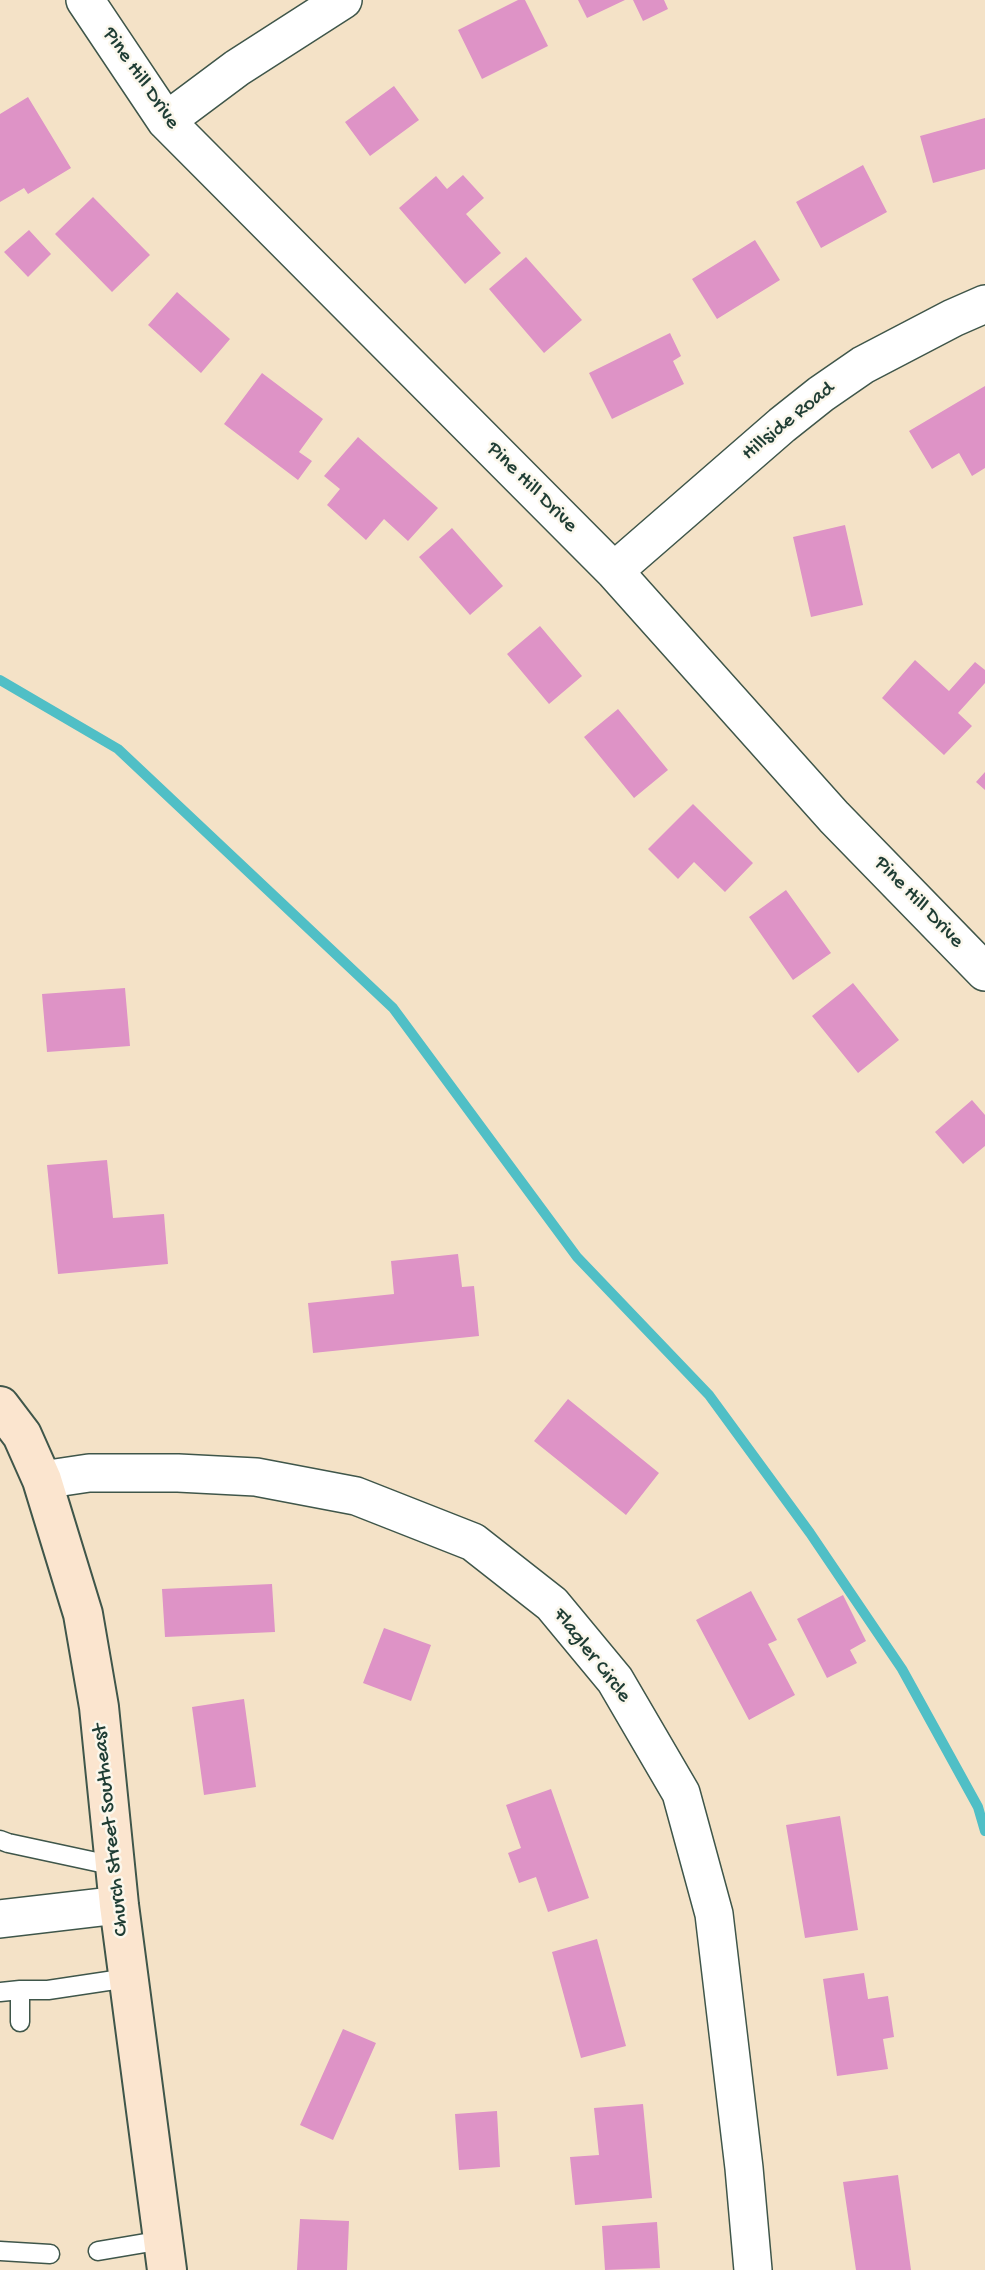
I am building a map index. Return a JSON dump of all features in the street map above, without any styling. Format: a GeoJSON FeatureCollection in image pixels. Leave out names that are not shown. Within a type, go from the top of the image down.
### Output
{"type":"FeatureCollection","features":[{"type":"Feature","properties":{"kind":"street","name":"Pine Hill Drive"},"geometry":{"type":"LineString","coordinates":[[86,0],[166,121],[614,571],[834,817],[985,972]]}},
{"type":"Feature","properties":{"kind":"street"},"geometry":{"type":"LineString","coordinates":[[166,121],[237,68],[344,0]]}},
{"type":"Feature","properties":{"kind":"street","name":"Hillside Road"},"geometry":{"type":"LineString","coordinates":[[614,571],[821,394],[863,365],[985,304]]}},
{"type":"Feature","properties":{"kind":"street","name":"Church Street Southeast"},"geometry":{"type":"LineString","coordinates":[[0,1406],[22,1435],[42,1479],[83,1614],[99,1707],[119,1906],[165,2255]]}},
{"type":"Feature","properties":{"kind":"street","name":"Flagler Circle"},"geometry":{"type":"LineString","coordinates":[[42,1479],[89,1473],[178,1473],[256,1477],[356,1496],[474,1542],[552,1604],[615,1680],[681,1793],[714,1914],[744,2168],[753,2270]]}},
{"type":"Feature","properties":{"kind":"street"},"geometry":{"type":"LineString","coordinates":[[0,1919],[119,1906]]}},
{"type":"Feature","properties":{"kind":"lane"},"geometry":{"type":"LineString","coordinates":[[0,1840],[115,1866]]}},
{"type":"Feature","properties":{"kind":"lane"},"geometry":{"type":"LineString","coordinates":[[0,1992],[48,1990],[128,1978]]}},
{"type":"Feature","properties":{"kind":"lane"},"geometry":{"type":"LineString","coordinates":[[20,1990],[20,2022]]}},
{"type":"Feature","properties":{"kind":"lane"},"geometry":{"type":"LineString","coordinates":[[0,2251],[50,2254]]}},
{"type":"Feature","properties":{"kind":"lane"},"geometry":{"type":"LineString","coordinates":[[98,2251],[165,2255]]}},
{"type":"Feature","properties":{"kind":"building"},"geometry":{"type":"Polygon","coordinates":[[[518,0],[525,0],[548,46],[482,79],[458,30],[518,0]]]}},
{"type":"Feature","properties":{"kind":"building"},"geometry":{"type":"Polygon","coordinates":[[[578,0],[625,0],[587,18],[578,0]]]}},
{"type":"Feature","properties":{"kind":"building"},"geometry":{"type":"Polygon","coordinates":[[[633,0],[664,0],[668,9],[643,21],[633,0]]]}},
{"type":"Feature","properties":{"kind":"building"},"geometry":{"type":"Polygon","coordinates":[[[394,86],[419,120],[370,156],[345,122],[394,86]]]}},
{"type":"Feature","properties":{"kind":"building"},"geometry":{"type":"Polygon","coordinates":[[[28,97],[71,168],[28,194],[24,188],[0,202],[0,114],[28,97]]]}},
{"type":"Feature","properties":{"kind":"building"},"geometry":{"type":"Polygon","coordinates":[[[985,118],[985,169],[933,183],[920,136],[985,118]]]}},
{"type":"Feature","properties":{"kind":"building"},"geometry":{"type":"Polygon","coordinates":[[[863,165],[887,212],[821,248],[796,202],[863,165]]]}},
{"type":"Feature","properties":{"kind":"building"},"geometry":{"type":"Polygon","coordinates":[[[463,175],[484,198],[466,214],[501,253],[465,284],[399,208],[436,176],[447,189],[463,175]]]}},
{"type":"Feature","properties":{"kind":"building"},"geometry":{"type":"Polygon","coordinates":[[[93,197],[150,255],[112,292],[55,234],[93,197]]]}},
{"type":"Feature","properties":{"kind":"building"},"geometry":{"type":"Polygon","coordinates":[[[29,230],[51,254],[28,277],[4,252],[29,230]]]}},
{"type":"Feature","properties":{"kind":"building"},"geometry":{"type":"Polygon","coordinates":[[[755,240],[780,280],[717,319],[692,279],[755,240]]]}},
{"type":"Feature","properties":{"kind":"building"},"geometry":{"type":"Polygon","coordinates":[[[526,257],[582,320],[544,353],[489,289],[526,257]]]}},
{"type":"Feature","properties":{"kind":"building"},"geometry":{"type":"Polygon","coordinates":[[[177,292],[230,339],[201,373],[148,325],[177,292]]]}},
{"type":"Feature","properties":{"kind":"building"},"geometry":{"type":"Polygon","coordinates":[[[670,333],[681,356],[673,361],[684,384],[612,419],[589,373],[670,333]]]}},
{"type":"Feature","properties":{"kind":"building"},"geometry":{"type":"Polygon","coordinates":[[[262,373],[323,419],[299,452],[312,461],[298,480],[224,424],[262,373]]]}},
{"type":"Feature","properties":{"kind":"building"},"geometry":{"type":"Polygon","coordinates":[[[985,386],[985,468],[972,476],[959,453],[932,469],[909,431],[985,386]]]}},
{"type":"Feature","properties":{"kind":"building"},"geometry":{"type":"Polygon","coordinates":[[[358,437],[438,508],[408,541],[384,519],[366,540],[327,505],[340,489],[324,476],[358,437]]]}},
{"type":"Feature","properties":{"kind":"building"},"geometry":{"type":"Polygon","coordinates":[[[845,525],[863,605],[811,617],[793,537],[845,525]]]}},
{"type":"Feature","properties":{"kind":"building"},"geometry":{"type":"Polygon","coordinates":[[[452,528],[503,586],[470,615],[419,557],[452,528]]]}},
{"type":"Feature","properties":{"kind":"building"},"geometry":{"type":"Polygon","coordinates":[[[540,626],[582,676],[549,704],[507,654],[540,626]]]}},
{"type":"Feature","properties":{"kind":"building"},"geometry":{"type":"Polygon","coordinates":[[[915,660],[949,691],[975,662],[985,670],[985,683],[958,713],[972,726],[944,755],[882,698],[915,660]]]}},
{"type":"Feature","properties":{"kind":"building"},"geometry":{"type":"Polygon","coordinates":[[[618,709],[668,770],[634,798],[584,737],[618,709]]]}},
{"type":"Feature","properties":{"kind":"building"},"geometry":{"type":"Polygon","coordinates":[[[985,772],[985,790],[976,782],[985,772]]]}},
{"type":"Feature","properties":{"kind":"building"},"geometry":{"type":"Polygon","coordinates":[[[693,804],[753,863],[725,892],[694,862],[678,879],[648,849],[693,804]]]}},
{"type":"Feature","properties":{"kind":"building"},"geometry":{"type":"Polygon","coordinates":[[[786,890],[831,953],[793,980],[749,917],[786,890]]]}},
{"type":"Feature","properties":{"kind":"building"},"geometry":{"type":"Polygon","coordinates":[[[853,983],[899,1040],[858,1073],[812,1016],[853,983]]]}},
{"type":"Feature","properties":{"kind":"building"},"geometry":{"type":"Polygon","coordinates":[[[125,988],[130,1046],[47,1052],[42,994],[125,988]]]}},
{"type":"Feature","properties":{"kind":"building"},"geometry":{"type":"Polygon","coordinates":[[[972,1100],[985,1115],[985,1146],[963,1164],[935,1132],[972,1100]]]}},
{"type":"Feature","properties":{"kind":"building"},"geometry":{"type":"Polygon","coordinates":[[[107,1160],[113,1218],[164,1214],[168,1264],[58,1274],[47,1165],[107,1160]]]}},
{"type":"Feature","properties":{"kind":"building"},"geometry":{"type":"Polygon","coordinates":[[[458,1254],[462,1287],[474,1286],[479,1336],[313,1353],[308,1303],[394,1294],[391,1261],[458,1254]]]}},
{"type":"Feature","properties":{"kind":"building"},"geometry":{"type":"Polygon","coordinates":[[[568,1399],[659,1473],[626,1515],[534,1441],[568,1399]]]}},
{"type":"Feature","properties":{"kind":"building"},"geometry":{"type":"Polygon","coordinates":[[[272,1584],[275,1632],[165,1637],[162,1589],[272,1584]]]}},
{"type":"Feature","properties":{"kind":"building"},"geometry":{"type":"Polygon","coordinates":[[[751,1591],[777,1640],[768,1644],[795,1695],[749,1720],[696,1620],[751,1591]]]}},
{"type":"Feature","properties":{"kind":"building"},"geometry":{"type":"Polygon","coordinates":[[[843,1595],[866,1641],[850,1650],[857,1663],[827,1678],[797,1619],[843,1595]]]}},
{"type":"Feature","properties":{"kind":"building"},"geometry":{"type":"Polygon","coordinates":[[[384,1628],[431,1645],[411,1701],[363,1683],[384,1628]]]}},
{"type":"Feature","properties":{"kind":"building"},"geometry":{"type":"Polygon","coordinates":[[[244,1699],[256,1787],[204,1795],[192,1707],[244,1699]]]}},
{"type":"Feature","properties":{"kind":"building"},"geometry":{"type":"Polygon","coordinates":[[[551,1789],[589,1898],[548,1912],[536,1877],[519,1883],[508,1853],[521,1848],[506,1805],[551,1789]]]}},
{"type":"Feature","properties":{"kind":"building"},"geometry":{"type":"Polygon","coordinates":[[[840,1816],[858,1930],[805,1938],[786,1825],[840,1816]]]}},
{"type":"Feature","properties":{"kind":"building"},"geometry":{"type":"Polygon","coordinates":[[[597,1939],[626,2046],[581,2058],[552,1952],[597,1939]]]}},
{"type":"Feature","properties":{"kind":"building"},"geometry":{"type":"Polygon","coordinates":[[[864,1973],[868,1999],[888,1996],[894,2037],[883,2039],[888,2069],[837,2076],[823,1979],[864,1973]]]}},
{"type":"Feature","properties":{"kind":"building"},"geometry":{"type":"Polygon","coordinates":[[[343,2029],[376,2043],[333,2140],[300,2125],[343,2029]]]}},
{"type":"Feature","properties":{"kind":"building"},"geometry":{"type":"Polygon","coordinates":[[[643,2104],[652,2198],[575,2205],[570,2157],[599,2155],[594,2108],[643,2104]]]}},
{"type":"Feature","properties":{"kind":"building"},"geometry":{"type":"Polygon","coordinates":[[[497,2111],[500,2167],[459,2170],[455,2114],[497,2111]]]}},
{"type":"Feature","properties":{"kind":"building"},"geometry":{"type":"Polygon","coordinates":[[[898,2175],[911,2270],[856,2270],[843,2182],[898,2175]]]}},
{"type":"Feature","properties":{"kind":"building"},"geometry":{"type":"Polygon","coordinates":[[[300,2219],[349,2221],[347,2270],[297,2270],[300,2219]]]}},
{"type":"Feature","properties":{"kind":"building"},"geometry":{"type":"Polygon","coordinates":[[[657,2222],[660,2268],[605,2270],[602,2226],[657,2222]]]}},
{"type":"Feature","properties":{"kind":"waterway"},"geometry":{"type":"LineString","coordinates":[[0,680],[118,749],[393,1008],[577,1257],[709,1395],[810,1533],[902,1669],[978,1807],[985,1831]]}}]}
